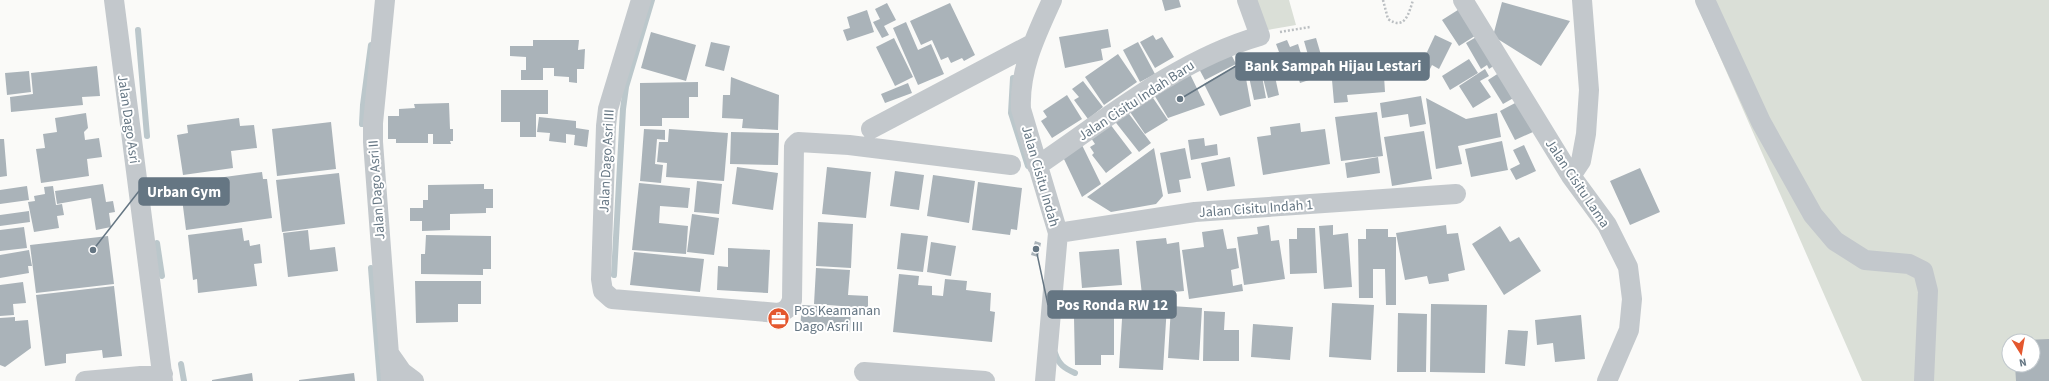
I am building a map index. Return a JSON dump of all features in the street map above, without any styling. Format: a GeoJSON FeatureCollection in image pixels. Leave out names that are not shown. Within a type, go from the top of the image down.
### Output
{"type":"FeatureCollection","features":[{"type":"Feature","properties":{"kind":"street","name":"Jalan Dago Asri"},"geometry":{"type":"LineString","coordinates":[[114,0],[163,377]]}},
{"type":"Feature","properties":{"kind":"street","name":"Jalan Dago Asri II"},"geometry":{"type":"LineString","coordinates":[[385,0],[372,135],[391,381]]}},
{"type":"Feature","properties":{"kind":"street","name":"Jalan Dago Asri III"},"geometry":{"type":"LineString","coordinates":[[641,0],[613,89],[606,126],[601,279],[603,290],[612,299],[778,313],[785,312],[792,300],[794,146],[798,142],[849,145],[1011,164]]}},
{"type":"Feature","properties":{"kind":"street","name":"Jalan Cisitu Indah"},"geometry":{"type":"LineString","coordinates":[[1045,381],[1058,234],[1021,109],[1020,94],[1032,44],[1052,0]]}},
{"type":"Feature","properties":{"kind":"street"},"geometry":{"type":"LineString","coordinates":[[1247,0],[1260,36]]}},
{"type":"Feature","properties":{"kind":"street","name":"Jalan Cisitu Lama"},"geometry":{"type":"LineString","coordinates":[[1463,0],[1571,176],[1607,225],[1628,267],[1632,300],[1629,330],[1607,381]]}},
{"type":"Feature","properties":{"kind":"street"},"geometry":{"type":"LineString","coordinates":[[1571,176],[1581,161],[1586,134],[1589,90],[1582,0]]}},
{"type":"Feature","properties":{"kind":"street"},"geometry":{"type":"LineString","coordinates":[[1705,0],[1761,122],[1813,215],[1835,241],[1865,260],[1909,264],[1923,271],[1928,291],[1924,381]]}},
{"type":"Feature","properties":{"kind":"street","name":"Jalan Cisitu Indah Baru"},"geometry":{"type":"LineString","coordinates":[[1038,166],[1179,70],[1205,56],[1260,36]]}},
{"type":"Feature","properties":{"kind":"street"},"geometry":{"type":"LineString","coordinates":[[872,129],[1032,44]]}},
{"type":"Feature","properties":{"kind":"street","name":"Jalan Cisitu Indah 1"},"geometry":{"type":"LineString","coordinates":[[1058,234],[1195,212],[1456,194]]}},
{"type":"Feature","properties":{"kind":"street"},"geometry":{"type":"LineString","coordinates":[[388,352],[402,372],[414,381]]}},
{"type":"Feature","properties":{"kind":"street"},"geometry":{"type":"LineString","coordinates":[[864,372],[985,381]]}},
{"type":"Feature","properties":{"kind":"street"},"geometry":{"type":"LineString","coordinates":[[85,381],[163,377]]}},
{"type":"Feature","properties":{"kind":"path"},"geometry":{"type":"LineString","coordinates":[[1383,0],[1388,19],[1399,23],[1404,21],[1408,15],[1413,0]]}},
{"type":"Feature","properties":{"kind":"path"},"geometry":{"type":"LineString","coordinates":[[1260,36],[1310,28]]}},
{"type":"Feature","properties":{"kind":"shaded area"},"geometry":{"type":"Polygon","coordinates":[[[1250,0],[1289,0],[1296,25],[1262,31],[1250,0]]]}},
{"type":"Feature","properties":{"kind":"shaded area"},"geometry":{"type":"Polygon","coordinates":[[[1695,0],[2049,0],[2049,381],[1862,381],[1695,0]]]}},
{"type":"Feature","properties":{"kind":"building"},"geometry":{"type":"Polygon","coordinates":[[[1162,0],[1179,0],[1181,7],[1165,11],[1162,0]]]}},
{"type":"Feature","properties":{"kind":"building"},"geometry":{"type":"Polygon","coordinates":[[[1502,2],[1570,21],[1541,66],[1493,36],[1502,2]]]}},
{"type":"Feature","properties":{"kind":"building"},"geometry":{"type":"Polygon","coordinates":[[[887,3],[896,20],[884,26],[889,35],[882,38],[873,22],[880,19],[875,9],[887,3]]]}},
{"type":"Feature","properties":{"kind":"building"},"geometry":{"type":"Polygon","coordinates":[[[950,3],[975,55],[964,61],[962,58],[951,63],[948,57],[941,60],[932,40],[921,45],[910,21],[950,3]]]}},
{"type":"Feature","properties":{"kind":"building"},"geometry":{"type":"Polygon","coordinates":[[[1461,8],[1478,34],[1459,46],[1442,20],[1461,8]]]}},
{"type":"Feature","properties":{"kind":"building"},"geometry":{"type":"Polygon","coordinates":[[[867,10],[874,32],[847,41],[843,30],[850,28],[847,17],[867,10]]]}},
{"type":"Feature","properties":{"kind":"building"},"geometry":{"type":"Polygon","coordinates":[[[906,22],[918,50],[931,44],[944,74],[918,85],[893,28],[906,22]]]}},
{"type":"Feature","properties":{"kind":"building"},"geometry":{"type":"Polygon","coordinates":[[[1108,29],[1111,47],[1101,49],[1103,60],[1065,68],[1059,37],[1108,29]]]}},
{"type":"Feature","properties":{"kind":"building"},"geometry":{"type":"Polygon","coordinates":[[[651,32],[696,45],[686,81],[641,68],[651,32]]]}},
{"type":"Feature","properties":{"kind":"building"},"geometry":{"type":"Polygon","coordinates":[[[1153,35],[1156,40],[1162,37],[1174,57],[1155,68],[1140,42],[1153,35]]]}},
{"type":"Feature","properties":{"kind":"building"},"geometry":{"type":"Polygon","coordinates":[[[1435,35],[1452,43],[1439,69],[1432,65],[1429,71],[1420,67],[1435,35]]]}},
{"type":"Feature","properties":{"kind":"building"},"geometry":{"type":"Polygon","coordinates":[[[1478,36],[1495,65],[1489,69],[1487,65],[1481,69],[1466,43],[1478,36]]]}},
{"type":"Feature","properties":{"kind":"building"},"geometry":{"type":"Polygon","coordinates":[[[894,38],[913,77],[895,86],[876,47],[894,38]]]}},
{"type":"Feature","properties":{"kind":"building"},"geometry":{"type":"Polygon","coordinates":[[[1316,38],[1324,65],[1370,62],[1371,73],[1314,76],[1304,41],[1316,38]]]}},
{"type":"Feature","properties":{"kind":"building"},"geometry":{"type":"Polygon","coordinates":[[[533,40],[579,40],[578,50],[585,49],[584,69],[577,69],[577,83],[569,82],[569,77],[554,76],[554,68],[543,68],[543,80],[521,80],[521,70],[526,70],[526,57],[510,56],[510,46],[533,46],[533,40]]]}},
{"type":"Feature","properties":{"kind":"building"},"geometry":{"type":"Polygon","coordinates":[[[1287,40],[1290,47],[1298,44],[1309,80],[1300,83],[1296,71],[1277,77],[1270,55],[1279,52],[1276,44],[1287,40]]]}},
{"type":"Feature","properties":{"kind":"building"},"geometry":{"type":"Polygon","coordinates":[[[711,42],[730,46],[724,71],[705,66],[711,42]]]}},
{"type":"Feature","properties":{"kind":"building"},"geometry":{"type":"Polygon","coordinates":[[[1138,42],[1155,74],[1140,82],[1123,50],[1138,42]]]}},
{"type":"Feature","properties":{"kind":"building"},"geometry":{"type":"Polygon","coordinates":[[[1229,50],[1236,64],[1205,80],[1198,67],[1229,50]]]}},
{"type":"Feature","properties":{"kind":"building"},"geometry":{"type":"Polygon","coordinates":[[[1118,54],[1137,82],[1104,105],[1085,77],[1118,54]]]}},
{"type":"Feature","properties":{"kind":"building"},"geometry":{"type":"Polygon","coordinates":[[[1469,59],[1478,73],[1450,90],[1442,76],[1469,59]]]}},
{"type":"Feature","properties":{"kind":"building"},"geometry":{"type":"Polygon","coordinates":[[[1259,60],[1266,98],[1254,100],[1246,63],[1259,60]]]}},
{"type":"Feature","properties":{"kind":"building"},"geometry":{"type":"Polygon","coordinates":[[[1243,62],[1251,106],[1220,116],[1204,84],[1243,62]]]}},
{"type":"Feature","properties":{"kind":"building"},"geometry":{"type":"Polygon","coordinates":[[[1272,63],[1279,95],[1268,98],[1260,66],[1272,63]]]}},
{"type":"Feature","properties":{"kind":"building"},"geometry":{"type":"Polygon","coordinates":[[[97,66],[100,96],[82,97],[83,105],[11,112],[10,97],[33,94],[31,73],[97,66]]]}},
{"type":"Feature","properties":{"kind":"building"},"geometry":{"type":"Polygon","coordinates":[[[1485,69],[1489,76],[1480,81],[1491,97],[1473,108],[1459,86],[1485,69]]]}},
{"type":"Feature","properties":{"kind":"building"},"geometry":{"type":"Polygon","coordinates":[[[29,71],[31,92],[7,95],[5,73],[29,71]]]}},
{"type":"Feature","properties":{"kind":"building"},"geometry":{"type":"Polygon","coordinates":[[[1502,71],[1517,96],[1503,104],[1488,80],[1502,71]]]}},
{"type":"Feature","properties":{"kind":"building"},"geometry":{"type":"Polygon","coordinates":[[[1189,72],[1205,105],[1168,118],[1153,93],[1189,72]]]}},
{"type":"Feature","properties":{"kind":"building"},"geometry":{"type":"Polygon","coordinates":[[[1384,76],[1385,92],[1347,95],[1348,102],[1334,103],[1332,80],[1384,76]]]}},
{"type":"Feature","properties":{"kind":"building"},"geometry":{"type":"Polygon","coordinates":[[[731,77],[779,95],[778,130],[742,128],[743,119],[722,118],[723,95],[730,95],[731,77]]]}},
{"type":"Feature","properties":{"kind":"building"},"geometry":{"type":"Polygon","coordinates":[[[1083,81],[1103,107],[1088,119],[1074,100],[1079,97],[1072,89],[1083,81]]]}},
{"type":"Feature","properties":{"kind":"building"},"geometry":{"type":"Polygon","coordinates":[[[698,82],[698,97],[689,97],[689,118],[662,118],[662,126],[640,126],[640,83],[698,82]]]}},
{"type":"Feature","properties":{"kind":"building"},"geometry":{"type":"Polygon","coordinates":[[[908,83],[912,93],[885,103],[881,94],[908,83]]]}},
{"type":"Feature","properties":{"kind":"building"},"geometry":{"type":"Polygon","coordinates":[[[501,90],[548,90],[548,114],[536,114],[536,137],[520,137],[520,122],[501,122],[501,90]]]}},
{"type":"Feature","properties":{"kind":"building"},"geometry":{"type":"Polygon","coordinates":[[[1067,95],[1082,119],[1052,138],[1041,121],[1047,117],[1043,111],[1067,95]]]}},
{"type":"Feature","properties":{"kind":"building"},"geometry":{"type":"Polygon","coordinates":[[[1151,95],[1168,120],[1145,134],[1128,109],[1151,95]]]}},
{"type":"Feature","properties":{"kind":"building"},"geometry":{"type":"Polygon","coordinates":[[[1421,96],[1426,124],[1410,127],[1408,114],[1382,118],[1380,103],[1421,96]]]}},
{"type":"Feature","properties":{"kind":"building"},"geometry":{"type":"Polygon","coordinates":[[[1426,98],[1466,119],[1497,113],[1501,137],[1458,146],[1462,164],[1436,169],[1426,98]]]}},
{"type":"Feature","properties":{"kind":"building"},"geometry":{"type":"Polygon","coordinates":[[[1517,102],[1533,132],[1515,140],[1500,111],[1517,102]]]}},
{"type":"Feature","properties":{"kind":"building"},"geometry":{"type":"Polygon","coordinates":[[[449,103],[450,129],[453,129],[453,141],[450,141],[451,144],[433,144],[433,134],[428,134],[428,143],[396,143],[396,139],[388,139],[388,116],[399,116],[399,109],[415,108],[414,104],[449,103]]]}},
{"type":"Feature","properties":{"kind":"building"},"geometry":{"type":"Polygon","coordinates":[[[1126,110],[1151,143],[1139,152],[1113,119],[1126,110]]]}},
{"type":"Feature","properties":{"kind":"building"},"geometry":{"type":"Polygon","coordinates":[[[1377,112],[1383,156],[1341,161],[1335,117],[1377,112]]]}},
{"type":"Feature","properties":{"kind":"building"},"geometry":{"type":"Polygon","coordinates":[[[86,113],[88,128],[84,132],[85,140],[99,138],[102,157],[87,159],[89,176],[41,183],[36,149],[45,148],[43,134],[57,132],[55,118],[86,113]]]}},
{"type":"Feature","properties":{"kind":"building"},"geometry":{"type":"Polygon","coordinates":[[[539,117],[576,121],[576,128],[589,130],[587,147],[574,145],[575,135],[566,134],[566,143],[549,141],[550,133],[537,132],[539,117]]]}},
{"type":"Feature","properties":{"kind":"building"},"geometry":{"type":"Polygon","coordinates":[[[239,118],[240,126],[254,125],[257,148],[231,151],[233,168],[183,175],[177,135],[188,133],[187,125],[239,118]]]}},
{"type":"Feature","properties":{"kind":"building"},"geometry":{"type":"Polygon","coordinates":[[[331,122],[336,169],[277,176],[272,129],[331,122]]]}},
{"type":"Feature","properties":{"kind":"building"},"geometry":{"type":"Polygon","coordinates":[[[1300,123],[1301,132],[1325,129],[1330,164],[1263,175],[1257,137],[1271,135],[1270,127],[1300,123]]]}},
{"type":"Feature","properties":{"kind":"building"},"geometry":{"type":"Polygon","coordinates":[[[1110,124],[1132,153],[1106,173],[1092,155],[1094,153],[1090,147],[1095,144],[1091,138],[1110,124]]]}},
{"type":"Feature","properties":{"kind":"building"},"geometry":{"type":"Polygon","coordinates":[[[644,129],[665,130],[665,140],[657,139],[655,164],[663,165],[661,183],[640,181],[644,129]]]}},
{"type":"Feature","properties":{"kind":"building"},"geometry":{"type":"Polygon","coordinates":[[[669,129],[728,133],[724,181],[666,177],[667,163],[657,162],[659,142],[668,142],[669,129]]]}},
{"type":"Feature","properties":{"kind":"building"},"geometry":{"type":"Polygon","coordinates":[[[1424,131],[1432,179],[1392,186],[1384,137],[1424,131]]]}},
{"type":"Feature","properties":{"kind":"building"},"geometry":{"type":"Polygon","coordinates":[[[731,132],[779,133],[778,165],[730,164],[731,132]]]}},
{"type":"Feature","properties":{"kind":"building"},"geometry":{"type":"Polygon","coordinates":[[[1204,138],[1205,146],[1217,144],[1218,155],[1191,160],[1188,140],[1204,138]]]}},
{"type":"Feature","properties":{"kind":"building"},"geometry":{"type":"Polygon","coordinates":[[[0,139],[4,139],[7,176],[0,177],[0,139]]]}},
{"type":"Feature","properties":{"kind":"building"},"geometry":{"type":"Polygon","coordinates":[[[1502,141],[1508,170],[1471,177],[1465,149],[1502,141]]]}},
{"type":"Feature","properties":{"kind":"building"},"geometry":{"type":"Polygon","coordinates":[[[1082,145],[1101,184],[1082,197],[1063,157],[1082,145]]]}},
{"type":"Feature","properties":{"kind":"building"},"geometry":{"type":"Polygon","coordinates":[[[1524,145],[1536,171],[1516,180],[1510,169],[1520,164],[1513,150],[1524,145]]]}},
{"type":"Feature","properties":{"kind":"building"},"geometry":{"type":"Polygon","coordinates":[[[1154,148],[1163,196],[1156,204],[1111,212],[1087,197],[1154,148]]]}},
{"type":"Feature","properties":{"kind":"building"},"geometry":{"type":"Polygon","coordinates":[[[1185,148],[1191,178],[1179,180],[1181,192],[1168,194],[1160,153],[1185,148]]]}},
{"type":"Feature","properties":{"kind":"building"},"geometry":{"type":"Polygon","coordinates":[[[1230,157],[1235,186],[1207,191],[1201,163],[1230,157]]]}},
{"type":"Feature","properties":{"kind":"building"},"geometry":{"type":"Polygon","coordinates":[[[1378,157],[1380,173],[1347,178],[1345,163],[1378,157]]]}},
{"type":"Feature","properties":{"kind":"building"},"geometry":{"type":"Polygon","coordinates":[[[737,167],[778,173],[773,210],[732,204],[737,167]]]}},
{"type":"Feature","properties":{"kind":"building"},"geometry":{"type":"Polygon","coordinates":[[[827,167],[871,172],[866,218],[822,214],[827,167]]]}},
{"type":"Feature","properties":{"kind":"building"},"geometry":{"type":"Polygon","coordinates":[[[1640,168],[1660,212],[1630,225],[1610,181],[1640,168]]]}},
{"type":"Feature","properties":{"kind":"building"},"geometry":{"type":"Polygon","coordinates":[[[895,171],[924,175],[919,210],[890,206],[895,171]]]}},
{"type":"Feature","properties":{"kind":"building"},"geometry":{"type":"Polygon","coordinates":[[[262,172],[263,179],[267,179],[272,218],[186,230],[180,183],[262,172]]]}},
{"type":"Feature","properties":{"kind":"building"},"geometry":{"type":"Polygon","coordinates":[[[339,173],[345,224],[282,232],[276,180],[339,173]]]}},
{"type":"Feature","properties":{"kind":"building"},"geometry":{"type":"Polygon","coordinates":[[[933,175],[975,181],[969,223],[927,216],[933,175]]]}},
{"type":"Feature","properties":{"kind":"building"},"geometry":{"type":"Polygon","coordinates":[[[697,181],[722,184],[719,214],[694,212],[697,181]]]}},
{"type":"Feature","properties":{"kind":"building"},"geometry":{"type":"Polygon","coordinates":[[[978,182],[1022,188],[1017,230],[1011,229],[1010,235],[972,230],[978,182]]]}},
{"type":"Feature","properties":{"kind":"building"},"geometry":{"type":"Polygon","coordinates":[[[639,183],[690,188],[688,208],[660,206],[659,223],[688,226],[686,254],[632,250],[639,183]]]}},
{"type":"Feature","properties":{"kind":"building"},"geometry":{"type":"Polygon","coordinates":[[[103,184],[106,202],[113,201],[115,212],[109,213],[111,227],[96,230],[91,198],[57,204],[55,191],[103,184]]]}},
{"type":"Feature","properties":{"kind":"building"},"geometry":{"type":"Polygon","coordinates":[[[484,184],[484,189],[493,189],[493,208],[486,208],[486,213],[450,214],[450,230],[422,231],[422,221],[410,221],[410,208],[423,208],[423,200],[428,200],[428,185],[484,184]]]}},
{"type":"Feature","properties":{"kind":"building"},"geometry":{"type":"Polygon","coordinates":[[[27,186],[29,200],[0,204],[0,190],[27,186]]]}},
{"type":"Feature","properties":{"kind":"building"},"geometry":{"type":"Polygon","coordinates":[[[53,186],[56,205],[62,204],[64,215],[57,216],[59,228],[34,232],[28,202],[35,201],[34,196],[45,194],[44,187],[53,186]]]}},
{"type":"Feature","properties":{"kind":"building"},"geometry":{"type":"Polygon","coordinates":[[[29,211],[30,222],[0,226],[0,215],[29,211]]]}},
{"type":"Feature","properties":{"kind":"building"},"geometry":{"type":"Polygon","coordinates":[[[692,214],[719,218],[714,255],[687,252],[692,214]]]}},
{"type":"Feature","properties":{"kind":"building"},"geometry":{"type":"Polygon","coordinates":[[[818,222],[853,224],[851,268],[816,266],[818,222]]]}},
{"type":"Feature","properties":{"kind":"building"},"geometry":{"type":"Polygon","coordinates":[[[1269,225],[1271,241],[1279,240],[1285,279],[1244,285],[1237,237],[1258,234],[1257,227],[1269,225]]]}},
{"type":"Feature","properties":{"kind":"building"},"geometry":{"type":"Polygon","coordinates":[[[1333,225],[1333,235],[1348,233],[1352,287],[1324,289],[1319,226],[1333,225]]]}},
{"type":"Feature","properties":{"kind":"building"},"geometry":{"type":"Polygon","coordinates":[[[1446,225],[1447,234],[1458,233],[1465,270],[1448,274],[1449,281],[1429,284],[1427,276],[1405,280],[1396,233],[1446,225]]]}},
{"type":"Feature","properties":{"kind":"building"},"geometry":{"type":"Polygon","coordinates":[[[1500,226],[1510,242],[1519,237],[1541,271],[1504,295],[1472,244],[1500,226]]]}},
{"type":"Feature","properties":{"kind":"building"},"geometry":{"type":"Polygon","coordinates":[[[24,227],[27,248],[0,251],[0,230],[24,227]]]}},
{"type":"Feature","properties":{"kind":"building"},"geometry":{"type":"Polygon","coordinates":[[[242,228],[244,241],[249,240],[250,246],[260,244],[262,263],[254,264],[257,286],[198,293],[197,279],[193,280],[188,235],[242,228]]]}},
{"type":"Feature","properties":{"kind":"building"},"geometry":{"type":"Polygon","coordinates":[[[1297,228],[1315,228],[1317,273],[1290,274],[1289,239],[1297,239],[1297,228]]]}},
{"type":"Feature","properties":{"kind":"building"},"geometry":{"type":"Polygon","coordinates":[[[1223,229],[1227,249],[1236,248],[1239,268],[1231,270],[1233,286],[1242,284],[1243,291],[1189,299],[1182,250],[1204,247],[1202,232],[1223,229]]]}},
{"type":"Feature","properties":{"kind":"building"},"geometry":{"type":"Polygon","coordinates":[[[1366,229],[1388,229],[1388,237],[1396,237],[1396,305],[1386,305],[1385,269],[1373,269],[1373,298],[1359,298],[1358,239],[1366,239],[1366,229]]]}},
{"type":"Feature","properties":{"kind":"building"},"geometry":{"type":"Polygon","coordinates":[[[308,230],[310,250],[335,247],[338,271],[288,277],[283,233],[308,230]]]}},
{"type":"Feature","properties":{"kind":"building"},"geometry":{"type":"Polygon","coordinates":[[[901,233],[928,236],[923,272],[897,269],[901,233]]]}},
{"type":"Feature","properties":{"kind":"building"},"geometry":{"type":"Polygon","coordinates":[[[426,235],[491,236],[491,269],[483,269],[483,275],[421,274],[421,254],[425,254],[426,235]]]}},
{"type":"Feature","properties":{"kind":"building"},"geometry":{"type":"Polygon","coordinates":[[[108,236],[114,284],[36,293],[30,245],[108,236]]]}},
{"type":"Feature","properties":{"kind":"building"},"geometry":{"type":"Polygon","coordinates":[[[1166,238],[1167,244],[1179,242],[1184,291],[1142,295],[1136,241],[1166,238]]]}},
{"type":"Feature","properties":{"kind":"building"},"geometry":{"type":"Polygon","coordinates":[[[1035,241],[1041,243],[1038,257],[1031,255],[1035,241]]]}},
{"type":"Feature","properties":{"kind":"building"},"geometry":{"type":"Polygon","coordinates":[[[931,242],[956,246],[951,276],[927,272],[931,242]]]}},
{"type":"Feature","properties":{"kind":"building"},"geometry":{"type":"Polygon","coordinates":[[[728,248],[770,250],[768,293],[717,290],[718,266],[728,267],[728,248]]]}},
{"type":"Feature","properties":{"kind":"building"},"geometry":{"type":"Polygon","coordinates":[[[1119,249],[1122,285],[1082,288],[1079,252],[1119,249]]]}},
{"type":"Feature","properties":{"kind":"building"},"geometry":{"type":"Polygon","coordinates":[[[29,250],[32,266],[28,266],[29,273],[0,278],[0,255],[29,250]]]}},
{"type":"Feature","properties":{"kind":"building"},"geometry":{"type":"Polygon","coordinates":[[[634,252],[704,259],[700,292],[630,285],[634,252]]]}},
{"type":"Feature","properties":{"kind":"building"},"geometry":{"type":"Polygon","coordinates":[[[816,268],[850,270],[848,295],[868,296],[868,308],[814,304],[816,268]]]}},
{"type":"Feature","properties":{"kind":"building"},"geometry":{"type":"Polygon","coordinates":[[[899,274],[919,276],[918,285],[932,286],[932,295],[943,296],[945,279],[967,281],[966,290],[991,293],[990,311],[995,312],[992,342],[893,332],[899,274]]]}},
{"type":"Feature","properties":{"kind":"building"},"geometry":{"type":"Polygon","coordinates":[[[415,281],[481,281],[481,304],[458,304],[458,322],[416,323],[415,281]]]}},
{"type":"Feature","properties":{"kind":"building"},"geometry":{"type":"Polygon","coordinates":[[[23,282],[26,303],[13,304],[14,315],[0,316],[0,285],[23,282]]]}},
{"type":"Feature","properties":{"kind":"building"},"geometry":{"type":"Polygon","coordinates":[[[114,286],[122,356],[103,358],[102,350],[66,354],[66,363],[45,366],[36,295],[114,286]]]}},
{"type":"Feature","properties":{"kind":"building"},"geometry":{"type":"Polygon","coordinates":[[[1123,303],[1167,305],[1163,370],[1119,368],[1123,303]]]}},
{"type":"Feature","properties":{"kind":"building"},"geometry":{"type":"Polygon","coordinates":[[[1332,303],[1374,305],[1371,360],[1329,357],[1332,303]]]}},
{"type":"Feature","properties":{"kind":"building"},"geometry":{"type":"Polygon","coordinates":[[[1431,304],[1487,305],[1485,373],[1430,372],[1431,304]]]}},
{"type":"Feature","properties":{"kind":"building"},"geometry":{"type":"Polygon","coordinates":[[[802,305],[851,308],[850,332],[800,328],[802,305]]]}},
{"type":"Feature","properties":{"kind":"building"},"geometry":{"type":"Polygon","coordinates":[[[1171,306],[1202,308],[1199,360],[1168,358],[1171,306]]]}},
{"type":"Feature","properties":{"kind":"building"},"geometry":{"type":"Polygon","coordinates":[[[1204,311],[1225,312],[1224,330],[1239,330],[1239,361],[1203,361],[1204,311]]]}},
{"type":"Feature","properties":{"kind":"building"},"geometry":{"type":"Polygon","coordinates":[[[1398,313],[1427,314],[1426,372],[1397,372],[1398,313]]]}},
{"type":"Feature","properties":{"kind":"building"},"geometry":{"type":"Polygon","coordinates":[[[1581,315],[1585,359],[1555,362],[1553,343],[1537,345],[1535,320],[1581,315]]]}},
{"type":"Feature","properties":{"kind":"building"},"geometry":{"type":"Polygon","coordinates":[[[15,317],[15,321],[28,320],[31,348],[5,367],[0,365],[0,318],[15,317]]]}},
{"type":"Feature","properties":{"kind":"building"},"geometry":{"type":"Polygon","coordinates":[[[1074,318],[1114,318],[1114,355],[1101,355],[1101,365],[1075,365],[1074,318]]]}},
{"type":"Feature","properties":{"kind":"building"},"geometry":{"type":"Polygon","coordinates":[[[1253,324],[1293,327],[1290,360],[1251,357],[1253,324]]]}},
{"type":"Feature","properties":{"kind":"building"},"geometry":{"type":"Polygon","coordinates":[[[1508,330],[1528,331],[1525,366],[1505,364],[1508,330]]]}},
{"type":"Feature","properties":{"kind":"building"},"geometry":{"type":"Polygon","coordinates":[[[2041,339],[2049,339],[2049,381],[2016,381],[2016,373],[2041,373],[2041,339]]]}},
{"type":"Feature","properties":{"kind":"building"},"geometry":{"type":"Polygon","coordinates":[[[252,373],[253,381],[212,381],[212,380],[252,373]]]}},
{"type":"Feature","properties":{"kind":"building"},"geometry":{"type":"Polygon","coordinates":[[[354,373],[355,381],[299,381],[299,380],[354,373]]]}},
{"type":"Feature","properties":{"kind":"waterway"},"geometry":{"type":"LineString","coordinates":[[614,275],[623,109],[626,87],[652,0]]}},
{"type":"Feature","properties":{"kind":"waterway"},"geometry":{"type":"LineString","coordinates":[[138,30],[147,136]]}},
{"type":"Feature","properties":{"kind":"waterway"},"geometry":{"type":"LineString","coordinates":[[362,124],[371,45]]}},
{"type":"Feature","properties":{"kind":"waterway"},"geometry":{"type":"LineString","coordinates":[[1013,78],[1011,113],[1028,166]]}},
{"type":"Feature","properties":{"kind":"waterway"},"geometry":{"type":"LineString","coordinates":[[157,243],[162,276]]}},
{"type":"Feature","properties":{"kind":"waterway"},"geometry":{"type":"LineString","coordinates":[[371,268],[380,381]]}},
{"type":"Feature","properties":{"kind":"waterway"},"geometry":{"type":"LineString","coordinates":[[1055,353],[1062,366],[1075,373]]}},
{"type":"Feature","properties":{"kind":"waterway"},"geometry":{"type":"LineString","coordinates":[[181,364],[184,381]]}},
{"type":"Feature","properties":{"kind":"place","name":"Bank Sampah Hijau Lestari"},"geometry":{"type":"Point","coordinates":[1180,99]}},
{"type":"Feature","properties":{"kind":"place","name":"Pos Ronda RW 12"},"geometry":{"type":"Point","coordinates":[1036,249]}},
{"type":"Feature","properties":{"kind":"place","name":"Urban Gym"},"geometry":{"type":"Point","coordinates":[93,250]}},
{"type":"Feature","properties":{"kind":"place","name":"Pos Keamanan Dago Asri III"},"geometry":{"type":"Point","coordinates":[778,318]}}]}
